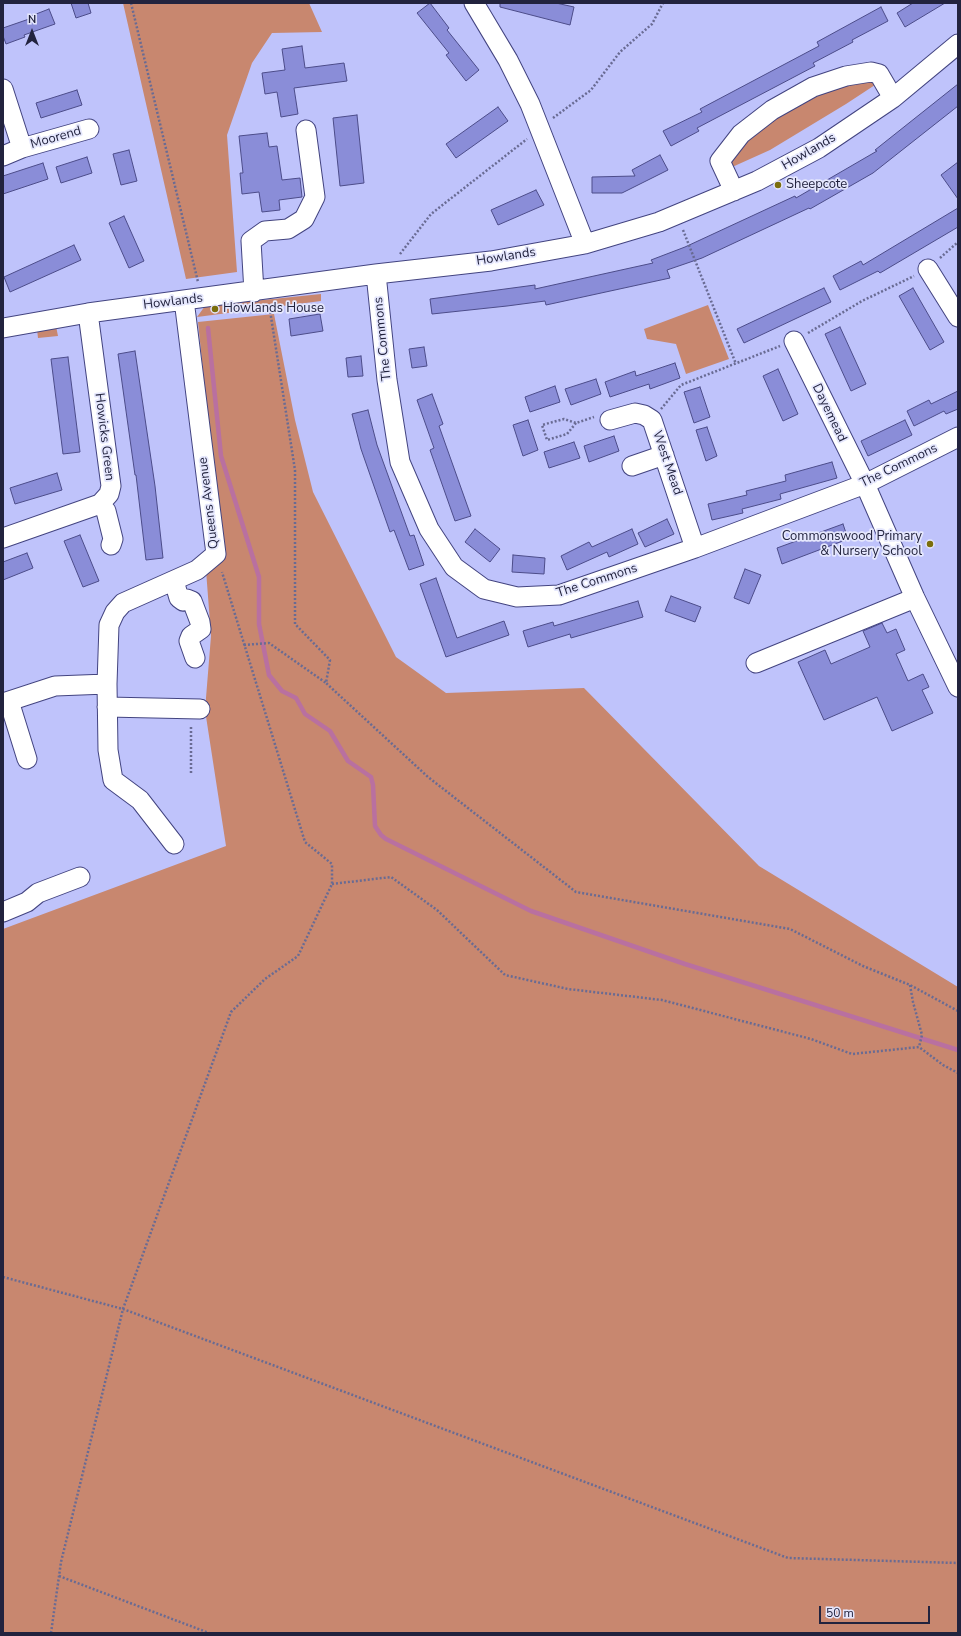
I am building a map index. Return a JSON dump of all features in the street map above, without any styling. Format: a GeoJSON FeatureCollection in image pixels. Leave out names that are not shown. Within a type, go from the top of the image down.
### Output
{"type":"FeatureCollection","features":[{"type":"Feature","properties":{"kind":"street"},"geometry":{"type":"LineString","coordinates":[[474,3],[508,60],[530,104],[585,244]]}},
{"type":"Feature","properties":{"kind":"street","name":"Howlands"},"geometry":{"type":"LineString","coordinates":[[3,328],[88,313],[491,261],[585,244],[660,222],[757,181],[819,148],[893,98],[955,53]]}},
{"type":"Feature","properties":{"kind":"street"},"geometry":{"type":"LineString","coordinates":[[734,191],[720,161],[741,134],[772,110],[813,87],[846,76],[871,72],[879,74],[893,98]]}},
{"type":"Feature","properties":{"kind":"street","name":"Moorend"},"geometry":{"type":"LineString","coordinates":[[3,89],[22,148]]}},
{"type":"Feature","properties":{"kind":"street","name":"Moorend"},"geometry":{"type":"LineString","coordinates":[[3,156],[22,148],[89,128]]}},
{"type":"Feature","properties":{"kind":"street"},"geometry":{"type":"LineString","coordinates":[[260,291],[251,241],[265,231],[288,229],[304,219],[315,196],[306,130]]}},
{"type":"Feature","properties":{"kind":"street"},"geometry":{"type":"LineString","coordinates":[[928,269],[958,317]]}},
{"type":"Feature","properties":{"kind":"street","name":"The Commons"},"geometry":{"type":"LineString","coordinates":[[381,274],[387,380],[400,462],[429,529],[454,567],[484,590],[517,597],[559,595],[695,548],[870,482],[958,437]]}},
{"type":"Feature","properties":{"kind":"street","name":"Queens Avenue"},"geometry":{"type":"LineString","coordinates":[[174,844],[140,800],[113,780],[108,750],[107,684],[109,625],[115,612],[123,603],[197,570],[216,554],[193,299]]}},
{"type":"Feature","properties":{"kind":"street","name":"Howicks Green"},"geometry":{"type":"LineString","coordinates":[[88,313],[111,486],[109,494],[100,504]]}},
{"type":"Feature","properties":{"kind":"street","name":"Dayemead"},"geometry":{"type":"LineString","coordinates":[[794,341],[870,482]]}},
{"type":"Feature","properties":{"kind":"street","name":"West Mead"},"geometry":{"type":"LineString","coordinates":[[610,420],[635,413],[644,415],[652,420],[695,548]]}},
{"type":"Feature","properties":{"kind":"street"},"geometry":{"type":"LineString","coordinates":[[632,466],[664,455]]}},
{"type":"Feature","properties":{"kind":"street"},"geometry":{"type":"LineString","coordinates":[[870,482],[915,598],[958,687]]}},
{"type":"Feature","properties":{"kind":"street"},"geometry":{"type":"LineString","coordinates":[[870,482],[958,661]]}},
{"type":"Feature","properties":{"kind":"street"},"geometry":{"type":"LineString","coordinates":[[3,538],[100,504],[106,511],[113,539],[111,545]]}},
{"type":"Feature","properties":{"kind":"street"},"geometry":{"type":"LineString","coordinates":[[174,581],[179,598],[183,601],[187,599],[192,601],[200,622],[201,629],[191,636],[189,641],[195,658]]}},
{"type":"Feature","properties":{"kind":"street"},"geometry":{"type":"LineString","coordinates":[[756,663],[915,598]]}},
{"type":"Feature","properties":{"kind":"street"},"geometry":{"type":"LineString","coordinates":[[27,759],[6,702],[55,686],[107,684]]}},
{"type":"Feature","properties":{"kind":"street"},"geometry":{"type":"LineString","coordinates":[[107,707],[196,709]]}},
{"type":"Feature","properties":{"kind":"street"},"geometry":{"type":"LineString","coordinates":[[5,905],[27,902],[38,893],[80,876]]}},
{"type":"Feature","properties":{"kind":"path"},"geometry":{"type":"LineString","coordinates":[[131,3],[193,299]]}},
{"type":"Feature","properties":{"kind":"path"},"geometry":{"type":"LineString","coordinates":[[381,274],[431,214],[540,128],[591,90],[620,52],[652,24],[663,3]]}},
{"type":"Feature","properties":{"kind":"path"},"geometry":{"type":"LineString","coordinates":[[677,215],[736,364]]}},
{"type":"Feature","properties":{"kind":"path"},"geometry":{"type":"LineString","coordinates":[[260,291],[295,470],[295,624],[330,660],[326,683]]}},
{"type":"Feature","properties":{"kind":"path"},"geometry":{"type":"LineString","coordinates":[[576,423],[564,419],[542,425],[547,440],[567,434],[576,423],[598,416],[610,420]]}},
{"type":"Feature","properties":{"kind":"path"},"geometry":{"type":"LineString","coordinates":[[51,1633],[61,1562],[123,1309],[231,1012],[265,979],[298,956],[332,884],[332,864],[305,842],[216,554]]}},
{"type":"Feature","properties":{"kind":"path"},"geometry":{"type":"LineString","coordinates":[[244,645],[269,643],[326,683],[428,777],[576,892],[790,929],[863,966],[910,985],[958,1011]]}},
{"type":"Feature","properties":{"kind":"path"},"geometry":{"type":"LineString","coordinates":[[191,773],[196,709]]}},
{"type":"Feature","properties":{"kind":"path"},"geometry":{"type":"LineString","coordinates":[[332,884],[391,877],[437,910],[505,975],[568,989],[662,1000],[811,1039],[852,1054],[919,1047],[943,1065],[958,1073]]}},
{"type":"Feature","properties":{"kind":"path"},"geometry":{"type":"LineString","coordinates":[[910,985],[922,1034],[919,1047]]}},
{"type":"Feature","properties":{"kind":"path"},"geometry":{"type":"LineString","coordinates":[[3,1277],[123,1309],[788,1558],[958,1563]]}},
{"type":"Feature","properties":{"kind":"path"},"geometry":{"type":"LineString","coordinates":[[59,1576],[209,1633]]}},
{"type":"Feature","properties":{"kind":"shaded area"},"geometry":{"type":"Polygon","coordinates":[[[123,3],[309,3],[322,32],[272,33],[252,63],[227,135],[237,272],[186,279],[123,3]]]}},
{"type":"Feature","properties":{"kind":"shaded area"},"geometry":{"type":"Polygon","coordinates":[[[872,79],[878,83],[846,104],[770,150],[730,168],[727,159],[746,138],[817,92],[872,79]]]}},
{"type":"Feature","properties":{"kind":"shaded area"},"geometry":{"type":"Polygon","coordinates":[[[321,294],[321,301],[197,317],[205,306],[321,294]]]}},
{"type":"Feature","properties":{"kind":"shaded area"},"geometry":{"type":"Polygon","coordinates":[[[708,305],[729,359],[686,374],[676,344],[647,339],[644,329],[708,305]]]}},
{"type":"Feature","properties":{"kind":"shaded area"},"geometry":{"type":"Polygon","coordinates":[[[274,314],[295,420],[313,492],[396,657],[446,693],[584,688],[759,866],[958,987],[958,1633],[3,1633],[3,929],[226,846],[205,710],[211,636],[206,570],[222,556],[198,322],[274,314]]]}},
{"type":"Feature","properties":{"kind":"shaded area"},"geometry":{"type":"Polygon","coordinates":[[[56,326],[58,336],[38,338],[37,329],[56,326]]]}},
{"type":"Feature","properties":{"kind":"building"},"geometry":{"type":"Polygon","coordinates":[[[71,3],[88,3],[91,13],[76,18],[71,3]]]}},
{"type":"Feature","properties":{"kind":"building"},"geometry":{"type":"Polygon","coordinates":[[[430,3],[449,28],[447,30],[479,70],[466,81],[446,55],[449,53],[417,13],[430,3]]]}},
{"type":"Feature","properties":{"kind":"building"},"geometry":{"type":"Polygon","coordinates":[[[500,3],[556,3],[574,7],[570,25],[500,7],[500,3]]]}},
{"type":"Feature","properties":{"kind":"building"},"geometry":{"type":"Polygon","coordinates":[[[913,3],[945,3],[905,27],[897,13],[913,3]]]}},
{"type":"Feature","properties":{"kind":"building"},"geometry":{"type":"Polygon","coordinates":[[[881,7],[888,21],[852,40],[853,42],[813,63],[815,66],[697,128],[699,131],[671,146],[663,131],[702,112],[700,109],[819,46],[817,42],[881,7]]]}},
{"type":"Feature","properties":{"kind":"building"},"geometry":{"type":"Polygon","coordinates":[[[49,9],[55,24],[24,35],[25,37],[6,44],[3,36],[3,28],[32,18],[31,16],[49,9]]]}},
{"type":"Feature","properties":{"kind":"building"},"geometry":{"type":"Polygon","coordinates":[[[302,46],[305,68],[344,63],[347,81],[294,88],[298,114],[281,117],[277,92],[265,94],[262,73],[285,70],[282,49],[302,46]]]}},
{"type":"Feature","properties":{"kind":"building"},"geometry":{"type":"Polygon","coordinates":[[[958,84],[958,106],[873,173],[810,209],[809,208],[702,258],[667,270],[670,278],[546,305],[545,301],[432,314],[430,299],[535,285],[535,289],[653,263],[651,260],[685,247],[795,196],[796,198],[877,151],[875,150],[958,84]]]}},
{"type":"Feature","properties":{"kind":"building"},"geometry":{"type":"Polygon","coordinates":[[[77,90],[82,105],[41,118],[36,103],[77,90]]]}},
{"type":"Feature","properties":{"kind":"building"},"geometry":{"type":"Polygon","coordinates":[[[498,107],[508,121],[456,158],[446,144],[498,107]]]}},
{"type":"Feature","properties":{"kind":"building"},"geometry":{"type":"Polygon","coordinates":[[[357,115],[364,183],[340,186],[333,118],[357,115]]]}},
{"type":"Feature","properties":{"kind":"building"},"geometry":{"type":"Polygon","coordinates":[[[267,133],[269,147],[277,146],[282,180],[300,178],[302,197],[279,200],[280,210],[262,212],[259,192],[242,194],[240,173],[243,173],[239,136],[267,133]]]}},
{"type":"Feature","properties":{"kind":"building"},"geometry":{"type":"Polygon","coordinates":[[[129,150],[137,181],[121,185],[113,154],[129,150]]]}},
{"type":"Feature","properties":{"kind":"building"},"geometry":{"type":"Polygon","coordinates":[[[660,155],[668,170],[622,193],[592,193],[592,177],[635,176],[632,170],[660,155]]]}},
{"type":"Feature","properties":{"kind":"building"},"geometry":{"type":"Polygon","coordinates":[[[87,157],[92,173],[61,183],[56,167],[87,157]]]}},
{"type":"Feature","properties":{"kind":"building"},"geometry":{"type":"Polygon","coordinates":[[[958,162],[958,199],[941,175],[958,162]]]}},
{"type":"Feature","properties":{"kind":"building"},"geometry":{"type":"Polygon","coordinates":[[[43,163],[48,179],[3,194],[3,176],[43,163]]]}},
{"type":"Feature","properties":{"kind":"building"},"geometry":{"type":"Polygon","coordinates":[[[536,190],[544,205],[498,225],[491,210],[536,190]]]}},
{"type":"Feature","properties":{"kind":"building"},"geometry":{"type":"Polygon","coordinates":[[[958,208],[958,227],[880,273],[878,271],[840,290],[833,276],[861,261],[863,265],[958,208]]]}},
{"type":"Feature","properties":{"kind":"building"},"geometry":{"type":"Polygon","coordinates":[[[124,216],[144,261],[129,268],[109,223],[124,216]]]}},
{"type":"Feature","properties":{"kind":"building"},"geometry":{"type":"Polygon","coordinates":[[[74,245],[81,260],[10,292],[4,277],[74,245]]]}},
{"type":"Feature","properties":{"kind":"building"},"geometry":{"type":"Polygon","coordinates":[[[824,288],[831,302],[744,343],[737,329],[824,288]]]}},
{"type":"Feature","properties":{"kind":"building"},"geometry":{"type":"Polygon","coordinates":[[[913,288],[944,342],[930,350],[899,296],[913,288]]]}},
{"type":"Feature","properties":{"kind":"building"},"geometry":{"type":"Polygon","coordinates":[[[320,314],[323,331],[291,336],[289,319],[320,314]]]}},
{"type":"Feature","properties":{"kind":"building"},"geometry":{"type":"Polygon","coordinates":[[[840,327],[866,384],[851,391],[825,334],[840,327]]]}},
{"type":"Feature","properties":{"kind":"building"},"geometry":{"type":"Polygon","coordinates":[[[424,347],[427,366],[412,368],[409,349],[424,347]]]}},
{"type":"Feature","properties":{"kind":"building"},"geometry":{"type":"Polygon","coordinates":[[[135,351],[155,486],[163,558],[146,560],[136,475],[118,354],[135,351]]]}},
{"type":"Feature","properties":{"kind":"building"},"geometry":{"type":"Polygon","coordinates":[[[361,356],[363,376],[348,377],[346,358],[361,356]]]}},
{"type":"Feature","properties":{"kind":"building"},"geometry":{"type":"Polygon","coordinates":[[[68,357],[80,452],[63,454],[51,359],[68,357]]]}},
{"type":"Feature","properties":{"kind":"building"},"geometry":{"type":"Polygon","coordinates":[[[675,363],[680,378],[650,389],[649,384],[610,397],[605,382],[635,371],[636,376],[675,363]]]}},
{"type":"Feature","properties":{"kind":"building"},"geometry":{"type":"Polygon","coordinates":[[[778,369],[798,414],[783,421],[763,376],[778,369]]]}},
{"type":"Feature","properties":{"kind":"building"},"geometry":{"type":"Polygon","coordinates":[[[596,379],[601,394],[571,405],[565,389],[596,379]]]}},
{"type":"Feature","properties":{"kind":"building"},"geometry":{"type":"Polygon","coordinates":[[[555,386],[560,402],[530,412],[525,397],[555,386]]]}},
{"type":"Feature","properties":{"kind":"building"},"geometry":{"type":"Polygon","coordinates":[[[700,387],[710,417],[694,423],[684,392],[700,387]]]}},
{"type":"Feature","properties":{"kind":"building"},"geometry":{"type":"Polygon","coordinates":[[[958,391],[958,409],[946,414],[944,411],[914,426],[907,411],[929,400],[931,404],[958,391]]]}},
{"type":"Feature","properties":{"kind":"building"},"geometry":{"type":"Polygon","coordinates":[[[432,394],[443,424],[439,426],[471,516],[455,521],[430,450],[434,448],[417,400],[432,394]]]}},
{"type":"Feature","properties":{"kind":"building"},"geometry":{"type":"Polygon","coordinates":[[[368,410],[377,445],[410,536],[414,535],[424,565],[409,570],[394,530],[390,532],[361,449],[352,414],[368,410]]]}},
{"type":"Feature","properties":{"kind":"building"},"geometry":{"type":"Polygon","coordinates":[[[528,420],[538,450],[523,456],[513,425],[528,420]]]}},
{"type":"Feature","properties":{"kind":"building"},"geometry":{"type":"Polygon","coordinates":[[[905,420],[912,435],[868,456],[861,441],[905,420]]]}},
{"type":"Feature","properties":{"kind":"building"},"geometry":{"type":"Polygon","coordinates":[[[707,427],[717,456],[706,461],[696,430],[707,427]]]}},
{"type":"Feature","properties":{"kind":"building"},"geometry":{"type":"Polygon","coordinates":[[[614,436],[619,451],[589,462],[584,446],[614,436]]]}},
{"type":"Feature","properties":{"kind":"building"},"geometry":{"type":"Polygon","coordinates":[[[574,442],[580,458],[549,468],[544,452],[574,442]]]}},
{"type":"Feature","properties":{"kind":"building"},"geometry":{"type":"Polygon","coordinates":[[[832,462],[837,478],[780,494],[781,499],[742,509],[743,513],[712,520],[708,504],[747,495],[746,491],[786,481],[785,475],[832,462]]]}},
{"type":"Feature","properties":{"kind":"building"},"geometry":{"type":"Polygon","coordinates":[[[57,473],[62,490],[15,504],[10,488],[57,473]]]}},
{"type":"Feature","properties":{"kind":"building"},"geometry":{"type":"Polygon","coordinates":[[[667,519],[674,534],[645,547],[638,533],[667,519]]]}},
{"type":"Feature","properties":{"kind":"building"},"geometry":{"type":"Polygon","coordinates":[[[843,524],[848,539],[782,564],[777,548],[843,524]]]}},
{"type":"Feature","properties":{"kind":"building"},"geometry":{"type":"Polygon","coordinates":[[[475,529],[500,549],[490,562],[465,542],[475,529]]]}},
{"type":"Feature","properties":{"kind":"building"},"geometry":{"type":"Polygon","coordinates":[[[632,529],[638,544],[609,557],[607,552],[567,570],[561,556],[589,542],[592,547],[632,529]]]}},
{"type":"Feature","properties":{"kind":"building"},"geometry":{"type":"Polygon","coordinates":[[[80,535],[99,581],[83,587],[64,541],[80,535]]]}},
{"type":"Feature","properties":{"kind":"building"},"geometry":{"type":"Polygon","coordinates":[[[27,553],[33,568],[3,580],[3,562],[27,553]]]}},
{"type":"Feature","properties":{"kind":"building"},"geometry":{"type":"Polygon","coordinates":[[[513,555],[545,558],[544,574],[512,572],[513,555]]]}},
{"type":"Feature","properties":{"kind":"building"},"geometry":{"type":"Polygon","coordinates":[[[745,569],[761,575],[749,604],[734,598],[745,569]]]}},
{"type":"Feature","properties":{"kind":"building"},"geometry":{"type":"Polygon","coordinates":[[[436,578],[457,638],[504,621],[509,635],[446,657],[420,584],[436,578]]]}},
{"type":"Feature","properties":{"kind":"building"},"geometry":{"type":"Polygon","coordinates":[[[671,596],[701,607],[695,622],[665,611],[671,596]]]}},
{"type":"Feature","properties":{"kind":"building"},"geometry":{"type":"Polygon","coordinates":[[[638,601],[643,617],[571,638],[570,634],[528,647],[523,631],[553,622],[554,626],[638,601]]]}},
{"type":"Feature","properties":{"kind":"building"},"geometry":{"type":"Polygon","coordinates":[[[882,623],[887,633],[896,629],[905,650],[896,654],[908,681],[923,674],[929,687],[922,690],[933,713],[892,731],[877,697],[824,720],[798,662],[825,650],[831,664],[870,647],[863,631],[882,623]]]}},
{"type":"Feature","properties":{"kind":"waterway"},"geometry":{"type":"LineString","coordinates":[[208,328],[221,456],[259,577],[259,624],[269,675],[282,691],[296,698],[305,714],[330,731],[348,761],[371,777],[373,785],[375,826],[381,835],[386,839],[531,911],[685,964],[958,1050]]}},
{"type":"Feature","properties":{"kind":"place","name":"Sheepcote"},"geometry":{"type":"Point","coordinates":[778,185]}},
{"type":"Feature","properties":{"kind":"place","name":"Howlands House"},"geometry":{"type":"Point","coordinates":[215,309]}},
{"type":"Feature","properties":{"kind":"place","name":"Commonswood Primary & Nursery School"},"geometry":{"type":"Point","coordinates":[930,544]}}]}
